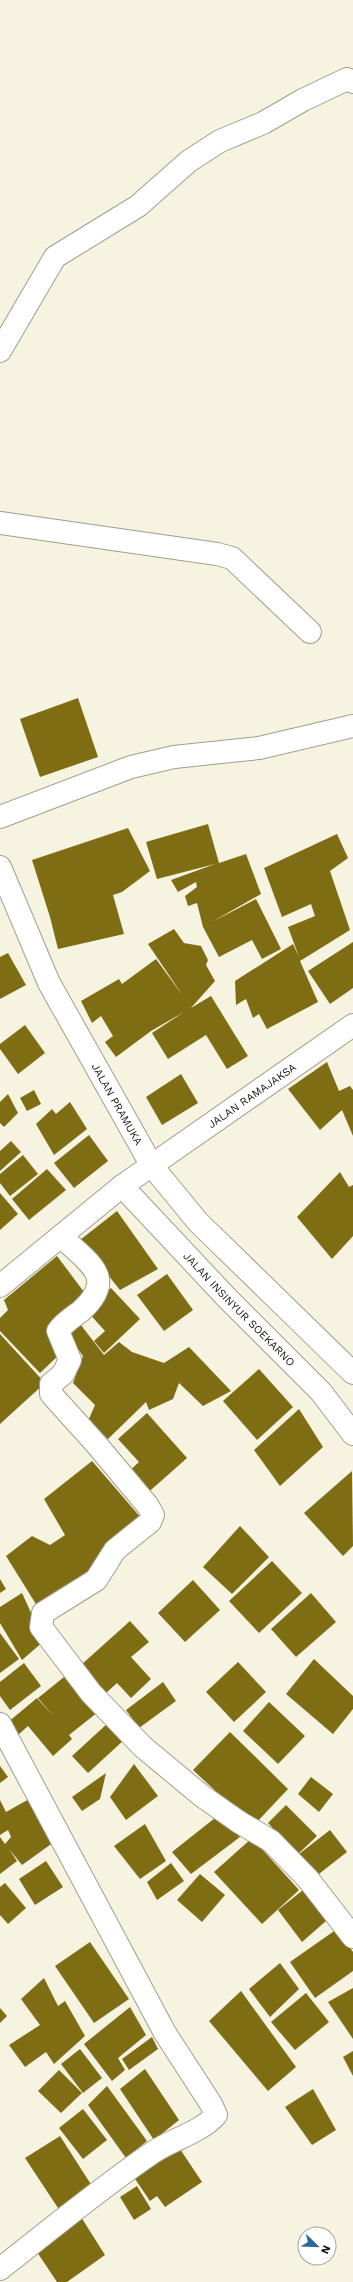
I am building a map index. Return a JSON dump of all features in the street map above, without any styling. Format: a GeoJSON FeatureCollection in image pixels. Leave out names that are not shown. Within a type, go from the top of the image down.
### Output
{"type":"FeatureCollection","features":[{"type":"Feature","properties":{"kind":"street"},"geometry":{"type":"LineString","coordinates":[[0,351],[55,257],[138,206],[188,161],[220,141],[264,123],[303,100],[351,77]]}},
{"type":"Feature","properties":{"kind":"street"},"geometry":{"type":"LineString","coordinates":[[0,523],[217,554],[232,558],[310,632]]}},
{"type":"Feature","properties":{"kind":"street"},"geometry":{"type":"LineString","coordinates":[[0,817],[131,767],[174,757],[259,748],[353,726]]}},
{"type":"Feature","properties":{"kind":"street","name":"JALAN PRAMUKA"},"geometry":{"type":"LineString","coordinates":[[0,867],[49,983],[152,1166]]}},
{"type":"Feature","properties":{"kind":"street","name":"JALAN RAMAJAKSA"},"geometry":{"type":"LineString","coordinates":[[152,1166],[353,1026]]}},
{"type":"Feature","properties":{"kind":"street"},"geometry":{"type":"LineString","coordinates":[[0,1286],[122,1186],[152,1166],[198,1222],[353,1373]]}},
{"type":"Feature","properties":{"kind":"street","name":"JALAN INSINYUR SOEKARNO"},"geometry":{"type":"LineString","coordinates":[[122,1186],[227,1298],[322,1392],[353,1434]]}},
{"type":"Feature","properties":{"kind":"street"},"geometry":{"type":"LineString","coordinates":[[61,1236],[95,1272],[100,1282],[98,1291],[93,1300],[58,1331],[70,1360],[63,1374],[51,1384],[50,1394],[97,1445],[148,1506],[153,1515],[150,1522],[115,1550],[96,1580],[42,1613],[41,1627],[91,1693],[143,1747],[202,1796],[239,1822],[271,1841],[308,1879],[353,1937]]}},
{"type":"Feature","properties":{"kind":"street"},"geometry":{"type":"LineString","coordinates":[[0,1724],[166,2033],[211,2104],[216,2115],[208,2124],[166,2143],[111,2181],[0,2269]]}},
{"type":"Feature","properties":{"kind":"building"},"geometry":{"type":"Polygon","coordinates":[[[78,698],[98,757],[40,777],[20,719],[78,698]]]}},
{"type":"Feature","properties":{"kind":"building"},"geometry":{"type":"Polygon","coordinates":[[[208,824],[219,863],[246,854],[261,894],[212,922],[256,899],[281,949],[262,959],[252,940],[219,957],[203,927],[197,903],[188,906],[185,896],[197,887],[196,882],[178,892],[171,880],[215,864],[157,879],[146,842],[208,824]]]}},
{"type":"Feature","properties":{"kind":"building"},"geometry":{"type":"Polygon","coordinates":[[[128,828],[150,871],[122,892],[113,895],[124,934],[58,949],[50,917],[32,860],[128,828]]]}},
{"type":"Feature","properties":{"kind":"building"},"geometry":{"type":"Polygon","coordinates":[[[337,834],[348,858],[330,871],[350,930],[300,961],[318,1002],[267,1029],[259,1014],[253,1018],[246,999],[236,1005],[235,981],[293,944],[299,957],[288,927],[315,916],[311,904],[282,917],[264,868],[337,834]]]}},
{"type":"Feature","properties":{"kind":"building"},"geometry":{"type":"Polygon","coordinates":[[[174,929],[184,943],[201,946],[208,960],[206,965],[215,981],[191,1008],[211,996],[248,1056],[227,1069],[206,1035],[168,1059],[152,1033],[184,1012],[151,1031],[116,1057],[105,1042],[113,1036],[101,1016],[92,1023],[81,1001],[119,979],[122,984],[156,959],[183,996],[148,944],[174,929]]]}},
{"type":"Feature","properties":{"kind":"building"},"geometry":{"type":"Polygon","coordinates":[[[353,942],[353,988],[330,1004],[308,971],[353,942]]]}},
{"type":"Feature","properties":{"kind":"building"},"geometry":{"type":"Polygon","coordinates":[[[8,953],[26,985],[0,999],[0,957],[8,953]]]}},
{"type":"Feature","properties":{"kind":"building"},"geometry":{"type":"Polygon","coordinates":[[[25,1025],[45,1053],[18,1074],[0,1049],[0,1044],[25,1025]]]}},
{"type":"Feature","properties":{"kind":"building"},"geometry":{"type":"Polygon","coordinates":[[[327,1062],[339,1091],[350,1086],[353,1090],[353,1136],[342,1110],[320,1130],[288,1089],[327,1062]]]}},
{"type":"Feature","properties":{"kind":"building"},"geometry":{"type":"Polygon","coordinates":[[[181,1074],[198,1103],[162,1125],[146,1097],[181,1074]]]}},
{"type":"Feature","properties":{"kind":"building"},"geometry":{"type":"Polygon","coordinates":[[[34,1090],[41,1104],[27,1111],[20,1098],[34,1090]]]}},
{"type":"Feature","properties":{"kind":"building"},"geometry":{"type":"Polygon","coordinates":[[[8,1094],[18,1113],[4,1127],[0,1123],[0,1102],[8,1094]]]}},
{"type":"Feature","properties":{"kind":"building"},"geometry":{"type":"Polygon","coordinates":[[[70,1102],[87,1129],[54,1155],[36,1124],[52,1109],[56,1114],[70,1102]]]}},
{"type":"Feature","properties":{"kind":"building"},"geometry":{"type":"Polygon","coordinates":[[[89,1135],[108,1161],[74,1188],[54,1163],[89,1135]]]}},
{"type":"Feature","properties":{"kind":"building"},"geometry":{"type":"Polygon","coordinates":[[[11,1141],[21,1152],[0,1171],[0,1151],[11,1141]]]}},
{"type":"Feature","properties":{"kind":"building"},"geometry":{"type":"Polygon","coordinates":[[[23,1155],[38,1174],[10,1196],[0,1183],[0,1174],[23,1155]]]}},
{"type":"Feature","properties":{"kind":"building"},"geometry":{"type":"Polygon","coordinates":[[[47,1169],[66,1190],[29,1220],[12,1199],[47,1169]]]}},
{"type":"Feature","properties":{"kind":"building"},"geometry":{"type":"Polygon","coordinates":[[[340,1172],[349,1187],[353,1185],[353,1236],[332,1259],[297,1217],[340,1172]]]}},
{"type":"Feature","properties":{"kind":"building"},"geometry":{"type":"Polygon","coordinates":[[[0,1193],[18,1214],[0,1230],[0,1193]]]}},
{"type":"Feature","properties":{"kind":"building"},"geometry":{"type":"Polygon","coordinates":[[[117,1211],[158,1269],[120,1290],[80,1240],[117,1211]]]}},
{"type":"Feature","properties":{"kind":"building"},"geometry":{"type":"Polygon","coordinates":[[[57,1256],[87,1296],[62,1352],[40,1373],[0,1331],[0,1318],[8,1310],[4,1300],[57,1256]]]}},
{"type":"Feature","properties":{"kind":"building"},"geometry":{"type":"Polygon","coordinates":[[[167,1274],[193,1310],[164,1331],[137,1295],[167,1274]]]}},
{"type":"Feature","properties":{"kind":"building"},"geometry":{"type":"Polygon","coordinates":[[[111,1288],[140,1319],[104,1353],[94,1341],[105,1331],[87,1311],[111,1288]]]}},
{"type":"Feature","properties":{"kind":"building"},"geometry":{"type":"Polygon","coordinates":[[[77,1320],[104,1355],[119,1342],[132,1352],[164,1363],[189,1347],[231,1391],[203,1406],[179,1383],[173,1399],[149,1410],[146,1402],[108,1439],[88,1421],[95,1405],[73,1383],[83,1356],[65,1331],[77,1320]]]}},
{"type":"Feature","properties":{"kind":"building"},"geometry":{"type":"Polygon","coordinates":[[[0,1334],[45,1383],[0,1424],[0,1334]]]}},
{"type":"Feature","properties":{"kind":"building"},"geometry":{"type":"Polygon","coordinates":[[[259,1369],[293,1407],[257,1440],[223,1401],[259,1369]]]}},
{"type":"Feature","properties":{"kind":"building"},"geometry":{"type":"Polygon","coordinates":[[[299,1409],[323,1447],[280,1486],[254,1450],[299,1409]]]}},
{"type":"Feature","properties":{"kind":"building"},"geometry":{"type":"Polygon","coordinates":[[[147,1413],[187,1458],[143,1497],[124,1476],[139,1462],[118,1439],[147,1413]]]}},
{"type":"Feature","properties":{"kind":"building"},"geometry":{"type":"Polygon","coordinates":[[[92,1461],[142,1519],[81,1587],[39,1609],[6,1556],[32,1536],[50,1545],[65,1535],[44,1499],[92,1461]]]}},
{"type":"Feature","properties":{"kind":"building"},"geometry":{"type":"Polygon","coordinates":[[[352,1471],[353,1546],[343,1556],[304,1513],[352,1471]]]}},
{"type":"Feature","properties":{"kind":"building"},"geometry":{"type":"Polygon","coordinates":[[[240,1526],[269,1557],[232,1594],[203,1567],[240,1526]]]}},
{"type":"Feature","properties":{"kind":"building"},"geometry":{"type":"Polygon","coordinates":[[[272,1561],[302,1593],[259,1633],[229,1601],[272,1561]]]}},
{"type":"Feature","properties":{"kind":"building"},"geometry":{"type":"Polygon","coordinates":[[[0,1579],[6,1589],[0,1593],[0,1579]]]}},
{"type":"Feature","properties":{"kind":"building"},"geometry":{"type":"Polygon","coordinates":[[[193,1580],[220,1610],[185,1642],[158,1613],[193,1580]]]}},
{"type":"Feature","properties":{"kind":"building"},"geometry":{"type":"Polygon","coordinates":[[[22,1593],[44,1641],[22,1660],[0,1623],[0,1607],[22,1593]]]}},
{"type":"Feature","properties":{"kind":"building"},"geometry":{"type":"Polygon","coordinates":[[[311,1593],[336,1622],[296,1657],[271,1629],[311,1593]]]}},
{"type":"Feature","properties":{"kind":"building"},"geometry":{"type":"Polygon","coordinates":[[[130,1621],[149,1642],[131,1657],[151,1679],[131,1698],[117,1683],[106,1693],[81,1665],[130,1621]]]}},
{"type":"Feature","properties":{"kind":"building"},"geometry":{"type":"Polygon","coordinates":[[[0,1633],[19,1659],[0,1673],[0,1633]]]}},
{"type":"Feature","properties":{"kind":"building"},"geometry":{"type":"Polygon","coordinates":[[[314,1659],[353,1696],[353,1709],[333,1734],[286,1694],[314,1659]]]}},
{"type":"Feature","properties":{"kind":"building"},"geometry":{"type":"Polygon","coordinates":[[[238,1662],[266,1692],[234,1722],[206,1692],[238,1662]]]}},
{"type":"Feature","properties":{"kind":"building"},"geometry":{"type":"Polygon","coordinates":[[[24,1663],[41,1686],[10,1710],[0,1696],[0,1682],[24,1663]]]}},
{"type":"Feature","properties":{"kind":"building"},"geometry":{"type":"Polygon","coordinates":[[[69,1673],[98,1712],[69,1735],[72,1739],[53,1756],[28,1726],[18,1735],[7,1723],[37,1698],[54,1717],[38,1698],[69,1673]]]}},
{"type":"Feature","properties":{"kind":"building"},"geometry":{"type":"Polygon","coordinates":[[[163,1682],[176,1701],[139,1728],[126,1710],[163,1682]]]}},
{"type":"Feature","properties":{"kind":"building"},"geometry":{"type":"Polygon","coordinates":[[[269,1702],[305,1736],[278,1764],[243,1731],[269,1702]]]}},
{"type":"Feature","properties":{"kind":"building"},"geometry":{"type":"Polygon","coordinates":[[[108,1723],[124,1740],[88,1773],[72,1756],[108,1723]]]}},
{"type":"Feature","properties":{"kind":"building"},"geometry":{"type":"Polygon","coordinates":[[[230,1732],[288,1789],[255,1824],[252,1825],[193,1770],[230,1732]]]}},
{"type":"Feature","properties":{"kind":"building"},"geometry":{"type":"Polygon","coordinates":[[[134,1764],[158,1796],[126,1820],[110,1797],[134,1764]]]}},
{"type":"Feature","properties":{"kind":"building"},"geometry":{"type":"Polygon","coordinates":[[[0,1766],[8,1777],[0,1783],[0,1766]]]}},
{"type":"Feature","properties":{"kind":"building"},"geometry":{"type":"Polygon","coordinates":[[[106,1773],[100,1799],[82,1811],[72,1797],[106,1773]]]}},
{"type":"Feature","properties":{"kind":"building"},"geometry":{"type":"Polygon","coordinates":[[[311,1777],[333,1794],[319,1812],[298,1794],[311,1777]]]}},
{"type":"Feature","properties":{"kind":"building"},"geometry":{"type":"Polygon","coordinates":[[[31,1798],[54,1842],[22,1865],[9,1849],[17,1861],[0,1874],[0,1837],[5,1844],[11,1837],[8,1830],[0,1835],[0,1800],[6,1812],[31,1798]]]}},
{"type":"Feature","properties":{"kind":"building"},"geometry":{"type":"Polygon","coordinates":[[[286,1805],[317,1836],[297,1855],[268,1823],[286,1805]]]}},
{"type":"Feature","properties":{"kind":"building"},"geometry":{"type":"Polygon","coordinates":[[[220,1814],[240,1837],[191,1874],[172,1852],[220,1814]]]}},
{"type":"Feature","properties":{"kind":"building"},"geometry":{"type":"Polygon","coordinates":[[[145,1824],[166,1861],[140,1879],[114,1846],[145,1824]]]}},
{"type":"Feature","properties":{"kind":"building"},"geometry":{"type":"Polygon","coordinates":[[[330,1830],[347,1852],[315,1877],[299,1854],[330,1830]]]}},
{"type":"Feature","properties":{"kind":"building"},"geometry":{"type":"Polygon","coordinates":[[[252,1838],[299,1890],[262,1924],[214,1872],[252,1838]]]}},
{"type":"Feature","properties":{"kind":"building"},"geometry":{"type":"Polygon","coordinates":[[[46,1861],[63,1887],[35,1905],[19,1879],[46,1861]]]}},
{"type":"Feature","properties":{"kind":"building"},"geometry":{"type":"Polygon","coordinates":[[[171,1863],[184,1881],[157,1900],[147,1882],[171,1863]]]}},
{"type":"Feature","properties":{"kind":"building"},"geometry":{"type":"Polygon","coordinates":[[[200,1874],[225,1895],[202,1922],[177,1900],[200,1874]]]}},
{"type":"Feature","properties":{"kind":"building"},"geometry":{"type":"Polygon","coordinates":[[[5,1883],[26,1908],[8,1924],[0,1915],[0,1887],[5,1883]]]}},
{"type":"Feature","properties":{"kind":"building"},"geometry":{"type":"Polygon","coordinates":[[[303,1890],[326,1921],[302,1942],[278,1910],[303,1890]]]}},
{"type":"Feature","properties":{"kind":"building"},"geometry":{"type":"Polygon","coordinates":[[[337,1929],[353,1952],[353,1971],[315,1998],[290,1962],[337,1929]]]}},
{"type":"Feature","properties":{"kind":"building"},"geometry":{"type":"Polygon","coordinates":[[[90,1942],[129,1999],[94,2023],[55,1966],[90,1942]]]}},
{"type":"Feature","properties":{"kind":"building"},"geometry":{"type":"Polygon","coordinates":[[[280,1963],[299,1989],[270,2017],[249,1989],[280,1963]]]}},
{"type":"Feature","properties":{"kind":"building"},"geometry":{"type":"Polygon","coordinates":[[[44,1978],[58,2006],[65,2001],[85,2036],[54,2064],[46,2052],[25,2067],[9,2045],[40,2025],[21,1999],[44,1978]]]}},
{"type":"Feature","properties":{"kind":"building"},"geometry":{"type":"Polygon","coordinates":[[[353,1988],[353,2039],[328,2002],[353,1988]]]}},
{"type":"Feature","properties":{"kind":"building"},"geometry":{"type":"Polygon","coordinates":[[[241,1991],[296,2067],[268,2091],[209,2021],[241,1991]]]}},
{"type":"Feature","properties":{"kind":"building"},"geometry":{"type":"Polygon","coordinates":[[[306,1993],[329,2022],[295,2050],[271,2022],[306,1993]]]}},
{"type":"Feature","properties":{"kind":"building"},"geometry":{"type":"Polygon","coordinates":[[[130,2007],[146,2035],[118,2058],[125,2070],[112,2081],[84,2044],[130,2007]]]}},
{"type":"Feature","properties":{"kind":"building"},"geometry":{"type":"Polygon","coordinates":[[[0,2008],[7,2016],[0,2023],[0,2008]]]}},
{"type":"Feature","properties":{"kind":"building"},"geometry":{"type":"Polygon","coordinates":[[[152,2037],[158,2049],[129,2070],[122,2059],[152,2037]]]}},
{"type":"Feature","properties":{"kind":"building"},"geometry":{"type":"Polygon","coordinates":[[[80,2049],[102,2078],[83,2093],[61,2064],[80,2049]]]}},
{"type":"Feature","properties":{"kind":"building"},"geometry":{"type":"Polygon","coordinates":[[[353,2051],[353,2076],[343,2057],[353,2051]]]}},
{"type":"Feature","properties":{"kind":"building"},"geometry":{"type":"Polygon","coordinates":[[[145,2069],[179,2120],[154,2140],[120,2089],[145,2069]]]}},
{"type":"Feature","properties":{"kind":"building"},"geometry":{"type":"Polygon","coordinates":[[[59,2070],[82,2093],[61,2113],[38,2091],[59,2070]]]}},
{"type":"Feature","properties":{"kind":"building"},"geometry":{"type":"Polygon","coordinates":[[[107,2086],[147,2141],[126,2158],[88,2105],[107,2086]]]}},
{"type":"Feature","properties":{"kind":"building"},"geometry":{"type":"Polygon","coordinates":[[[313,2089],[336,2130],[312,2145],[285,2107],[313,2089]]]}},
{"type":"Feature","properties":{"kind":"building"},"geometry":{"type":"Polygon","coordinates":[[[83,2109],[107,2140],[83,2159],[59,2128],[83,2109]]]}},
{"type":"Feature","properties":{"kind":"building"},"geometry":{"type":"Polygon","coordinates":[[[60,2136],[92,2186],[58,2208],[25,2158],[60,2136]]]}},
{"type":"Feature","properties":{"kind":"building"},"geometry":{"type":"Polygon","coordinates":[[[176,2143],[202,2182],[165,2207],[157,2196],[150,2201],[131,2173],[176,2143]]]}},
{"type":"Feature","properties":{"kind":"building"},"geometry":{"type":"Polygon","coordinates":[[[137,2186],[151,2209],[134,2220],[120,2197],[137,2186]]]}},
{"type":"Feature","properties":{"kind":"building"},"geometry":{"type":"Polygon","coordinates":[[[81,2217],[105,2255],[67,2282],[57,2282],[33,2246],[81,2217]]]}}]}
